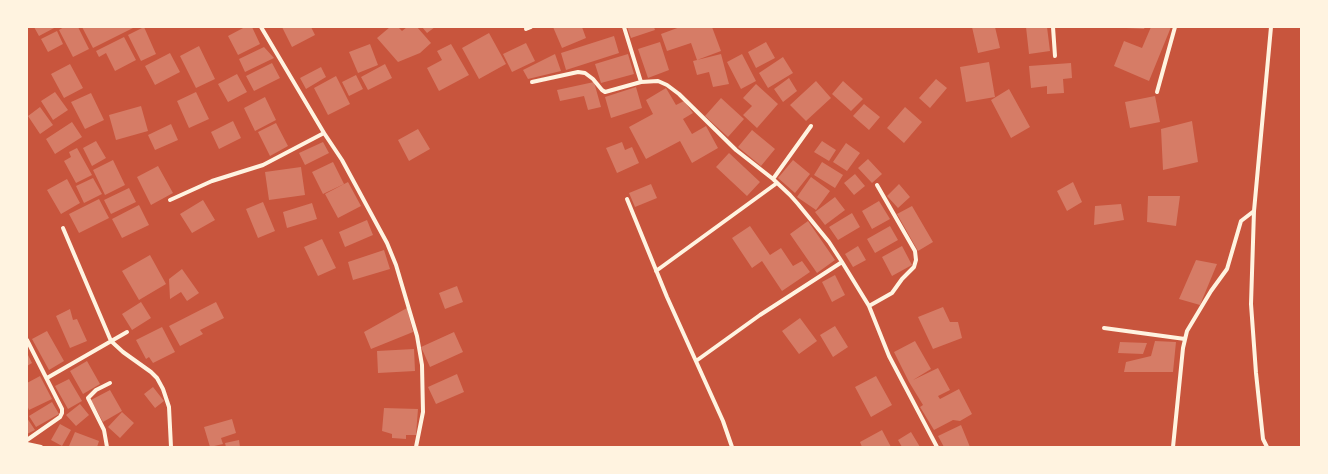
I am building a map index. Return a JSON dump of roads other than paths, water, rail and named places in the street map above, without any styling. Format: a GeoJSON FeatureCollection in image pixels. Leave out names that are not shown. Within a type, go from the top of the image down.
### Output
{"type":"FeatureCollection","features":[{"type":"Feature","properties":{"kind":"street"},"geometry":{"type":"LineString","coordinates":[[261,27],[324,133],[342,160],[387,243],[402,282],[417,336],[422,365],[423,412],[416,447]]}},
{"type":"Feature","properties":{"kind":"street"},"geometry":{"type":"LineString","coordinates":[[526,29],[532,27]]}},
{"type":"Feature","properties":{"kind":"street"},"geometry":{"type":"LineString","coordinates":[[624,27],[641,82]]}},
{"type":"Feature","properties":{"kind":"street"},"geometry":{"type":"LineString","coordinates":[[1053,27],[1055,56]]}},
{"type":"Feature","properties":{"kind":"street"},"geometry":{"type":"LineString","coordinates":[[1157,92],[1175,27]]}},
{"type":"Feature","properties":{"kind":"street"},"geometry":{"type":"LineString","coordinates":[[1267,447],[1264,439],[1256,373],[1250,304],[1254,211],[1271,27]]}},
{"type":"Feature","properties":{"kind":"street"},"geometry":{"type":"LineString","coordinates":[[532,82],[578,72],[585,73],[593,79],[602,90],[606,92],[641,82],[658,81],[667,85],[679,94],[736,150],[777,182],[798,204],[829,242],[869,306],[889,356],[937,447]]}},
{"type":"Feature","properties":{"kind":"street"},"geometry":{"type":"LineString","coordinates":[[773,179],[811,126]]}},
{"type":"Feature","properties":{"kind":"street"},"geometry":{"type":"LineString","coordinates":[[170,200],[212,181],[263,165],[324,133]]}},
{"type":"Feature","properties":{"kind":"street"},"geometry":{"type":"LineString","coordinates":[[656,271],[777,182]]}},
{"type":"Feature","properties":{"kind":"street"},"geometry":{"type":"LineString","coordinates":[[869,306],[892,293],[902,279],[914,267],[916,260],[915,251],[877,185]]}},
{"type":"Feature","properties":{"kind":"street"},"geometry":{"type":"LineString","coordinates":[[627,199],[656,271],[723,421],[732,447]]}},
{"type":"Feature","properties":{"kind":"street"},"geometry":{"type":"LineString","coordinates":[[1173,447],[1183,348],[1187,331],[1211,291],[1227,269],[1241,221],[1254,211]]}},
{"type":"Feature","properties":{"kind":"street"},"geometry":{"type":"LineString","coordinates":[[63,228],[111,341],[123,352],[151,372],[157,378],[163,389],[169,407],[171,447]]}},
{"type":"Feature","properties":{"kind":"street"},"geometry":{"type":"LineString","coordinates":[[696,361],[760,315],[842,262]]}},
{"type":"Feature","properties":{"kind":"street"},"geometry":{"type":"LineString","coordinates":[[1104,328],[1185,339]]}},
{"type":"Feature","properties":{"kind":"street"},"geometry":{"type":"LineString","coordinates":[[47,378],[127,332]]}},
{"type":"Feature","properties":{"kind":"street"},"geometry":{"type":"LineString","coordinates":[[27,340],[62,409],[60,417],[27,440]]}},
{"type":"Feature","properties":{"kind":"street"},"geometry":{"type":"LineString","coordinates":[[107,447],[104,430],[88,398],[96,390],[110,383]]}},
{"type":"Feature","properties":{"kind":"street"},"geometry":{"type":"LineString","coordinates":[[27,444],[41,447]]}}]}
